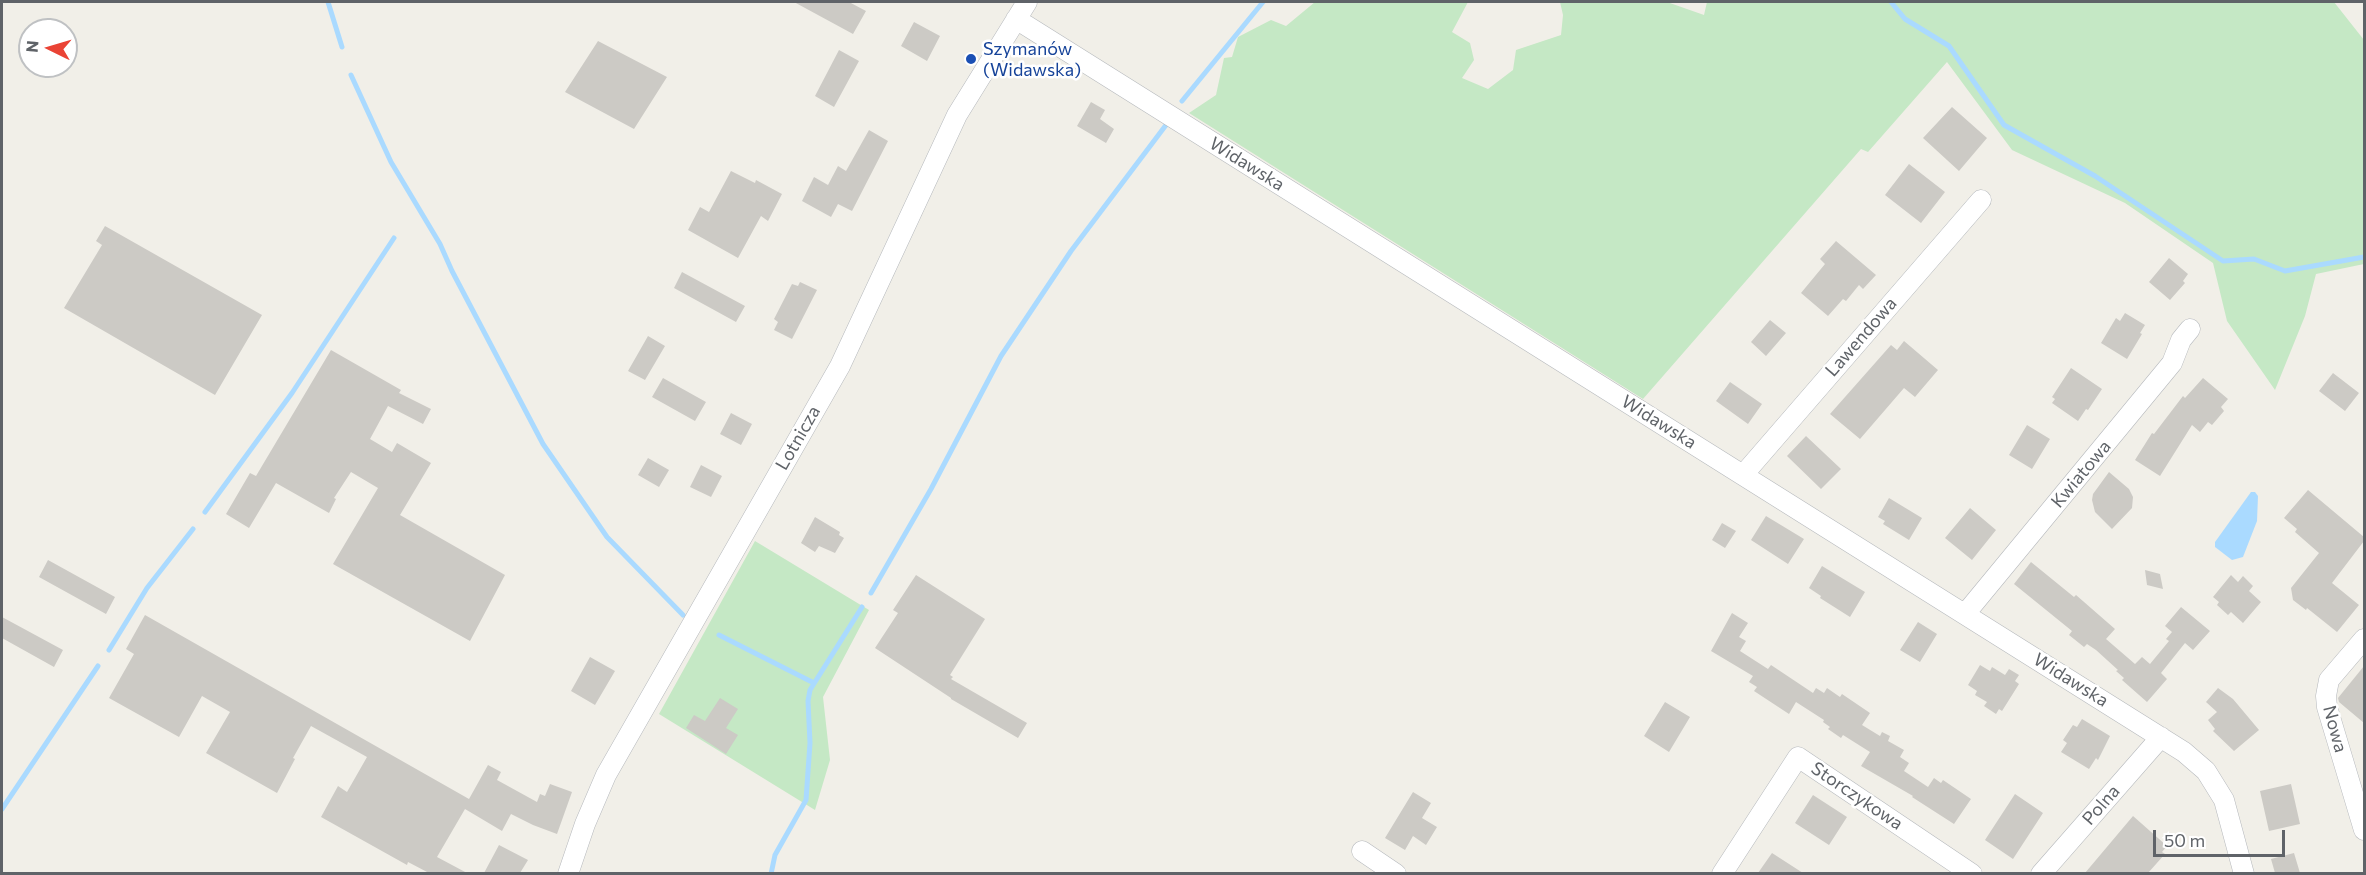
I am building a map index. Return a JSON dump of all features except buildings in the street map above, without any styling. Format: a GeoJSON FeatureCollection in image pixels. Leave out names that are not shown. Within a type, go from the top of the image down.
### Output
{"type":"FeatureCollection","features":[{"type":"Feature","properties":{"kind":"street","name":"Lotnicza"},"geometry":{"type":"LineString","coordinates":[[568,873],[606,775],[840,366],[957,115],[1027,2]]}},
{"type":"Feature","properties":{"kind":"street","name":"Widawska"},"geometry":{"type":"LineString","coordinates":[[1016,19],[2184,752],[2206,771],[2224,800],[2244,873]]}},
{"type":"Feature","properties":{"kind":"street","name":"Lawendowa"},"geometry":{"type":"LineString","coordinates":[[1743,476],[1981,200]]}},
{"type":"Feature","properties":{"kind":"street","name":"Kwiatowa"},"geometry":{"type":"LineString","coordinates":[[1965,614],[2172,363],[2181,340],[2190,329]]}},
{"type":"Feature","properties":{"kind":"street","name":"Nowa"},"geometry":{"type":"LineString","coordinates":[[2364,639],[2329,680],[2326,696],[2327,707],[2364,831]]}},
{"type":"Feature","properties":{"kind":"street","name":"Polna"},"geometry":{"type":"LineString","coordinates":[[2041,873],[2161,737]]}},
{"type":"Feature","properties":{"kind":"street","name":"Storczykowa"},"geometry":{"type":"LineString","coordinates":[[1722,873],[1798,757],[1972,873]]}},
{"type":"Feature","properties":{"kind":"street"},"geometry":{"type":"LineString","coordinates":[[1362,851],[1396,873]]}},
{"type":"Feature","properties":{"kind":"green space"},"geometry":{"type":"Polygon","coordinates":[[[1315,2],[1468,2],[1452,32],[1470,43],[1474,60],[1462,78],[1488,89],[1513,70],[1516,50],[1561,35],[1563,15],[1560,2],[1667,2],[1704,15],[1707,2],[2334,2],[2364,40],[2364,264],[2316,274],[2305,316],[2275,390],[2227,321],[2213,263],[2125,203],[2012,150],[1947,62],[1868,152],[1861,149],[1643,399],[1189,113],[1216,95],[1224,58],[1232,57],[1238,37],[1271,20],[1286,26],[1315,2]]]}},
{"type":"Feature","properties":{"kind":"green space"},"geometry":{"type":"Polygon","coordinates":[[[755,541],[869,610],[823,697],[830,760],[815,810],[659,714],[755,541]]]}},
{"type":"Feature","properties":{"kind":"water"},"geometry":{"type":"Polygon","coordinates":[[[2251,492],[2255,492],[2258,496],[2257,521],[2243,557],[2232,560],[2215,547],[2215,542],[2251,492]]]}},
{"type":"Feature","properties":{"kind":"waterway"},"geometry":{"type":"LineString","coordinates":[[328,2],[342,47]]}},
{"type":"Feature","properties":{"kind":"waterway"},"geometry":{"type":"LineString","coordinates":[[1182,101],[1263,2]]}},
{"type":"Feature","properties":{"kind":"waterway"},"geometry":{"type":"LineString","coordinates":[[1891,2],[1905,19],[1949,46],[2004,125],[2095,176],[2223,261],[2254,259],[2285,271],[2364,257]]}},
{"type":"Feature","properties":{"kind":"waterway"},"geometry":{"type":"LineString","coordinates":[[351,75],[391,162],[440,244],[543,444],[607,537],[683,615]]}},
{"type":"Feature","properties":{"kind":"waterway"},"geometry":{"type":"LineString","coordinates":[[871,593],[931,489],[1001,356],[1071,251],[1166,125]]}},
{"type":"Feature","properties":{"kind":"waterway"},"geometry":{"type":"LineString","coordinates":[[205,512],[292,393],[394,238]]}},
{"type":"Feature","properties":{"kind":"waterway"},"geometry":{"type":"LineString","coordinates":[[109,650],[147,588],[193,529]]}},
{"type":"Feature","properties":{"kind":"waterway"},"geometry":{"type":"LineString","coordinates":[[771,874],[775,855],[806,800],[810,743],[808,701],[810,690],[862,607]]}},
{"type":"Feature","properties":{"kind":"waterway"},"geometry":{"type":"LineString","coordinates":[[719,635],[814,683]]}},
{"type":"Feature","properties":{"kind":"waterway"},"geometry":{"type":"LineString","coordinates":[[2,809],[98,666]]}},
{"type":"Feature","properties":{"kind":"place","name":"Szymanów (Widawska)"},"geometry":{"type":"Point","coordinates":[971,59]}}]}
